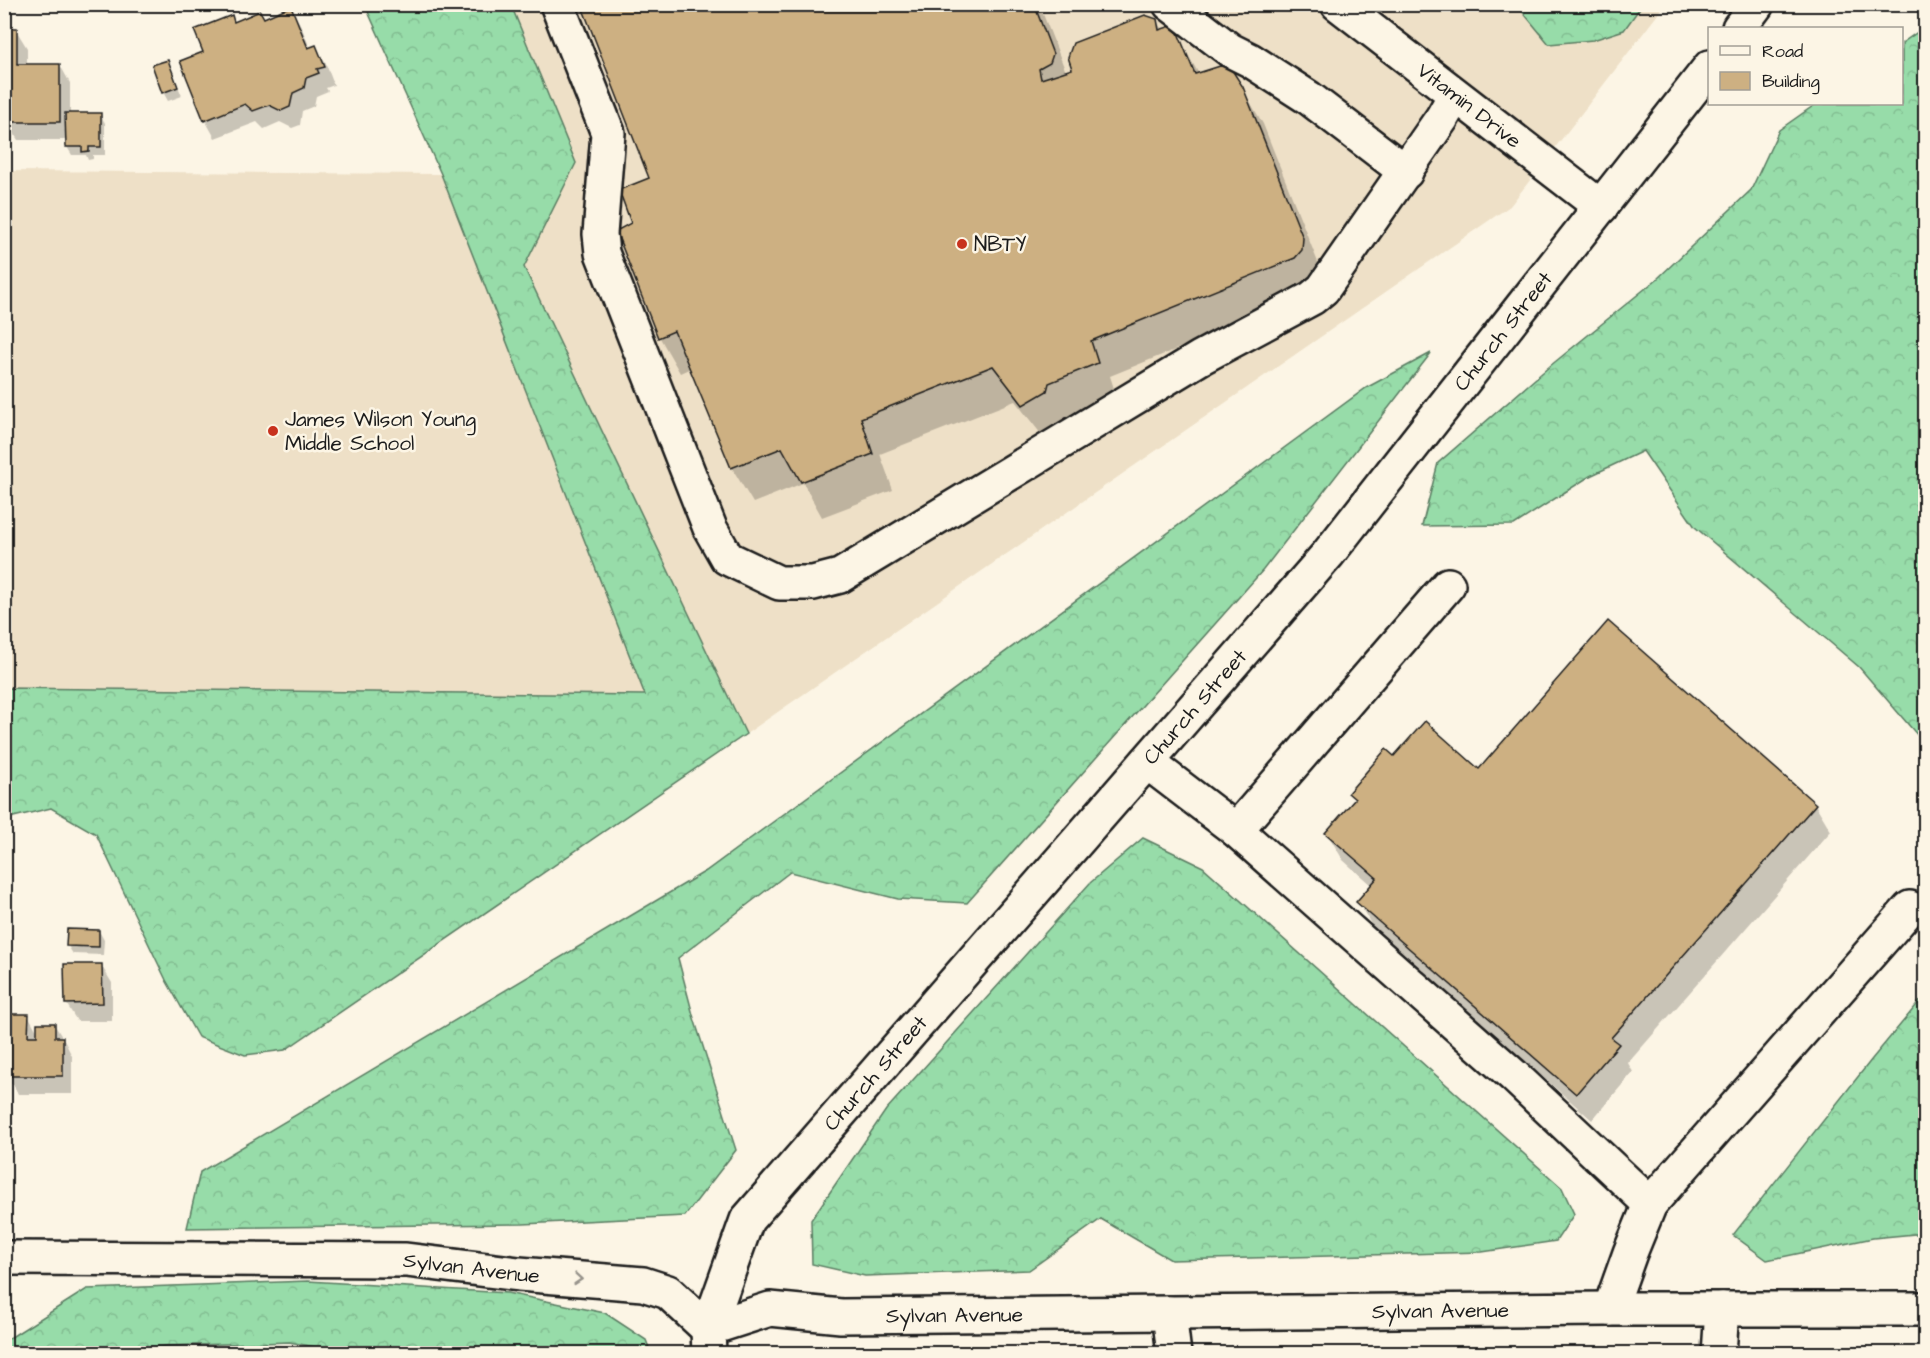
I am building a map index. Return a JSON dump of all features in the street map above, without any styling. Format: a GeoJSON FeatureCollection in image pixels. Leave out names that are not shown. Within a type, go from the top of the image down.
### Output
{"type":"FeatureCollection","features":[{"type":"Feature","properties":{"kind":"street"},"geometry":{"type":"LineString","coordinates":[[557,4],[608,133],[600,234],[602,253],[710,528],[727,558],[779,583],[813,583],[840,576],[1200,358],[1312,298],[1323,290],[1406,172],[1455,95]]}},
{"type":"Feature","properties":{"kind":"street"},"geometry":{"type":"LineString","coordinates":[[1170,4],[1230,50],[1250,60],[1309,98],[1406,172]]}},
{"type":"Feature","properties":{"kind":"street","name":"Vitamin Drive"},"geometry":{"type":"LineString","coordinates":[[1338,4],[1601,207]]}},
{"type":"Feature","properties":{"kind":"street"},"geometry":{"type":"LineString","coordinates":[[1740,27],[1757,4]]}},
{"type":"Feature","properties":{"kind":"street","name":"Church Street"},"geometry":{"type":"LineString","coordinates":[[709,1341],[747,1220],[1329,554],[1708,70]]}},
{"type":"Feature","properties":{"kind":"street"},"geometry":{"type":"LineString","coordinates":[[1236,830],[1448,585]]}},
{"type":"Feature","properties":{"kind":"street"},"geometry":{"type":"LineString","coordinates":[[1147,762],[1236,830],[1514,1076],[1650,1204]]}},
{"type":"Feature","properties":{"kind":"street"},"geometry":{"type":"LineString","coordinates":[[1610,1309],[1650,1204],[1910,908]]}},
{"type":"Feature","properties":{"kind":"street","name":"Sylvan Avenue"},"geometry":{"type":"LineString","coordinates":[[4,1258],[406,1260],[519,1274],[643,1284],[668,1292],[709,1341],[770,1309],[841,1316],[1610,1309],[1926,1309]]}},
{"type":"Feature","properties":{"kind":"street"},"geometry":{"type":"LineString","coordinates":[[1719,1353],[1722,1309]]}},
{"type":"Feature","properties":{"kind":"street"},"geometry":{"type":"LineString","coordinates":[[1169,1313],[1174,1353]]}},
{"type":"Feature","properties":{"kind":"shaded area"},"geometry":{"type":"Polygon","coordinates":[[[511,5],[1665,5],[1510,206],[746,734],[524,267],[576,163],[511,5]]]}},
{"type":"Feature","properties":{"kind":"shaded area","name":"James Wilson Young Middle School"},"geometry":{"type":"Polygon","coordinates":[[[5,171],[441,174],[646,695],[5,688],[5,171]]]}},
{"type":"Feature","properties":{"kind":"green space"},"geometry":{"type":"Polygon","coordinates":[[[365,5],[511,5],[576,163],[524,267],[746,734],[285,1050],[245,1055],[198,1037],[166,980],[96,834],[51,808],[5,819],[5,688],[645,695],[441,174],[365,5]]]}},
{"type":"Feature","properties":{"kind":"green space"},"geometry":{"type":"Polygon","coordinates":[[[1517,5],[1642,5],[1624,30],[1593,40],[1549,44],[1517,5]]]}},
{"type":"Feature","properties":{"kind":"green space"},"geometry":{"type":"Polygon","coordinates":[[[1925,27],[1925,744],[1859,667],[1695,527],[1643,451],[1590,476],[1514,525],[1422,526],[1438,463],[1550,366],[1657,279],[1751,190],[1779,130],[1815,105],[1903,105],[1903,42],[1925,27]]]}},
{"type":"Feature","properties":{"kind":"green space"},"geometry":{"type":"Polygon","coordinates":[[[1431,353],[1263,570],[967,903],[898,899],[790,872],[678,958],[693,1015],[736,1150],[685,1216],[523,1224],[187,1228],[200,1172],[706,871],[1366,388],[1431,353]]]}},
{"type":"Feature","properties":{"kind":"green space"},"geometry":{"type":"Polygon","coordinates":[[[1143,838],[1203,867],[1562,1188],[1574,1214],[1556,1241],[1482,1252],[1171,1260],[1101,1219],[1029,1270],[865,1276],[812,1264],[811,1220],[886,1110],[1090,883],[1143,838]]]}},
{"type":"Feature","properties":{"kind":"green space"},"geometry":{"type":"Polygon","coordinates":[[[1925,995],[1925,1233],[1873,1238],[1767,1260],[1733,1235],[1925,995]]]}},
{"type":"Feature","properties":{"kind":"green space"},"geometry":{"type":"Polygon","coordinates":[[[308,1281],[507,1293],[605,1313],[646,1340],[651,1353],[351,1354],[289,1342],[167,1346],[107,1354],[5,1353],[5,1341],[87,1289],[308,1281]]]}},
{"type":"Feature","properties":{"kind":"building","name":"NBTY"},"geometry":{"type":"Polygon","coordinates":[[[581,4],[1034,4],[1053,54],[1050,63],[1039,69],[1041,79],[1072,69],[1068,57],[1073,43],[1145,15],[1157,19],[1159,30],[1171,26],[1178,33],[1195,74],[1220,66],[1230,67],[1243,87],[1303,238],[1302,250],[1295,258],[1091,341],[1098,363],[1049,383],[1047,391],[1023,405],[993,366],[861,418],[873,454],[801,482],[782,448],[731,468],[674,331],[658,338],[616,231],[631,223],[619,190],[649,178],[581,4]]]}},
{"type":"Feature","properties":{"kind":"building"},"geometry":{"type":"Polygon","coordinates":[[[291,6],[308,48],[316,45],[325,67],[317,69],[319,73],[306,78],[304,88],[293,93],[290,107],[281,111],[269,105],[253,111],[245,104],[204,121],[180,61],[203,52],[194,30],[232,15],[234,22],[260,11],[264,18],[291,6]]]}},
{"type":"Feature","properties":{"kind":"building"},"geometry":{"type":"Polygon","coordinates":[[[4,28],[17,28],[17,64],[60,64],[60,122],[6,122],[4,28]]]}},
{"type":"Feature","properties":{"kind":"building"},"geometry":{"type":"Polygon","coordinates":[[[168,60],[178,87],[162,93],[152,65],[168,60]]]}},
{"type":"Feature","properties":{"kind":"building"},"geometry":{"type":"Polygon","coordinates":[[[65,113],[101,113],[101,147],[89,147],[89,151],[82,152],[82,147],[66,147],[65,113]]]}},
{"type":"Feature","properties":{"kind":"building"},"geometry":{"type":"Polygon","coordinates":[[[1608,621],[1816,804],[1611,1038],[1619,1044],[1576,1094],[1356,902],[1377,878],[1325,833],[1355,799],[1348,793],[1386,749],[1394,756],[1425,721],[1479,769],[1608,621]]]}},
{"type":"Feature","properties":{"kind":"building"},"geometry":{"type":"Polygon","coordinates":[[[67,929],[99,930],[99,947],[66,946],[67,929]]]}},
{"type":"Feature","properties":{"kind":"building"},"geometry":{"type":"Polygon","coordinates":[[[64,964],[102,964],[103,1003],[65,1004],[64,964]]]}},
{"type":"Feature","properties":{"kind":"building"},"geometry":{"type":"Polygon","coordinates":[[[6,1014],[29,1014],[28,1036],[37,1036],[37,1023],[55,1023],[55,1037],[63,1037],[63,1076],[6,1076],[6,1067],[4,1067],[6,1014]]]}},
{"type":"Feature","properties":{"kind":"place","name":"NBTY"},"geometry":{"type":"Point","coordinates":[962,244]}},
{"type":"Feature","properties":{"kind":"place","name":"James Wilson Young Middle School"},"geometry":{"type":"Point","coordinates":[273,431]}}]}
